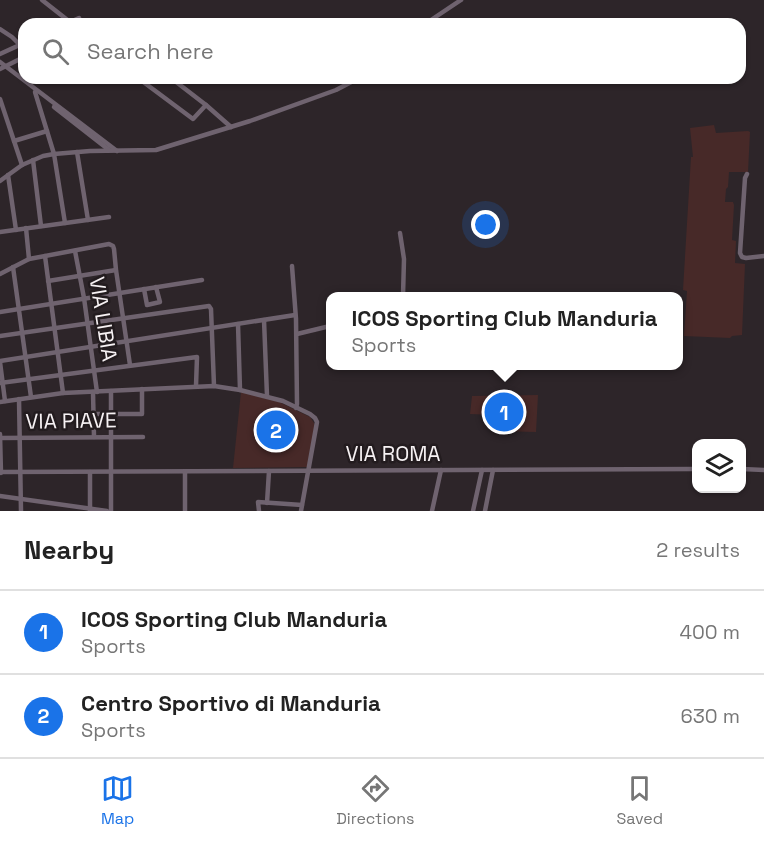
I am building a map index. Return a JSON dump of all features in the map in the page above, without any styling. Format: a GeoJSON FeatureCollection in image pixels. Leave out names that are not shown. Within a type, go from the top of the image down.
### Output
{"type":"FeatureCollection","features":[{"type":"Feature","properties":{"kind":"street"},"geometry":{"type":"LineString","coordinates":[[42,0],[62,18]]}},
{"type":"Feature","properties":{"kind":"street"},"geometry":{"type":"LineString","coordinates":[[434,18],[461,0]]}},
{"type":"Feature","properties":{"kind":"street"},"geometry":{"type":"LineString","coordinates":[[0,29],[18,41]]}},
{"type":"Feature","properties":{"kind":"street"},"geometry":{"type":"LineString","coordinates":[[0,54],[18,46]]}},
{"type":"Feature","properties":{"kind":"street"},"geometry":{"type":"LineString","coordinates":[[2,66],[18,59]]}},
{"type":"Feature","properties":{"kind":"street"},"geometry":{"type":"LineString","coordinates":[[2,66],[18,79]]}},
{"type":"Feature","properties":{"kind":"street"},"geometry":{"type":"LineString","coordinates":[[2,66],[18,78]]}},
{"type":"Feature","properties":{"kind":"street"},"geometry":{"type":"LineString","coordinates":[[25,84],[114,151]]}},
{"type":"Feature","properties":{"kind":"street"},"geometry":{"type":"LineString","coordinates":[[26,84],[114,151]]}},
{"type":"Feature","properties":{"kind":"street"},"geometry":{"type":"LineString","coordinates":[[146,84],[193,119],[206,105]]}},
{"type":"Feature","properties":{"kind":"street"},"geometry":{"type":"LineString","coordinates":[[179,84],[231,127]]}},
{"type":"Feature","properties":{"kind":"street"},"geometry":{"type":"LineString","coordinates":[[0,181],[22,165],[54,154],[156,150],[231,127],[348,84]]}},
{"type":"Feature","properties":{"kind":"street"},"geometry":{"type":"LineString","coordinates":[[35,92],[54,154],[65,223]]}},
{"type":"Feature","properties":{"kind":"street"},"geometry":{"type":"LineString","coordinates":[[0,99],[22,165]]}},
{"type":"Feature","properties":{"kind":"street"},"geometry":{"type":"LineString","coordinates":[[0,128],[9,124]]}},
{"type":"Feature","properties":{"kind":"street"},"geometry":{"type":"LineString","coordinates":[[14,141],[47,132]]}},
{"type":"Feature","properties":{"kind":"street"},"geometry":{"type":"LineString","coordinates":[[77,152],[88,220]]}},
{"type":"Feature","properties":{"kind":"street"},"geometry":{"type":"LineString","coordinates":[[33,160],[41,226]]}},
{"type":"Feature","properties":{"kind":"street"},"geometry":{"type":"LineString","coordinates":[[747,174],[740,253],[746,258],[764,256]]}},
{"type":"Feature","properties":{"kind":"street"},"geometry":{"type":"LineString","coordinates":[[8,175],[16,230]]}},
{"type":"Feature","properties":{"kind":"street"},"geometry":{"type":"LineString","coordinates":[[0,232],[109,217]]}},
{"type":"Feature","properties":{"kind":"street"},"geometry":{"type":"LineString","coordinates":[[26,228],[29,259]]}},
{"type":"Feature","properties":{"kind":"street"},"geometry":{"type":"LineString","coordinates":[[400,233],[404,259],[403,292]]}},
{"type":"Feature","properties":{"kind":"street"},"geometry":{"type":"LineString","coordinates":[[0,274],[29,259],[111,244],[114,249],[130,365]]}},
{"type":"Feature","properties":{"kind":"street","name":"VIA LIBIA"},"geometry":{"type":"LineString","coordinates":[[75,251],[94,370],[94,437]]}},
{"type":"Feature","properties":{"kind":"street"},"geometry":{"type":"LineString","coordinates":[[45,256],[63,393]]}},
{"type":"Feature","properties":{"kind":"street"},"geometry":{"type":"LineString","coordinates":[[292,266],[297,334],[296,408]]}},
{"type":"Feature","properties":{"kind":"street"},"geometry":{"type":"LineString","coordinates":[[13,267],[31,398]]}},
{"type":"Feature","properties":{"kind":"street"},"geometry":{"type":"LineString","coordinates":[[48,281],[116,270]]}},
{"type":"Feature","properties":{"kind":"street"},"geometry":{"type":"LineString","coordinates":[[0,312],[202,280]]}},
{"type":"Feature","properties":{"kind":"street"},"geometry":{"type":"LineString","coordinates":[[144,289],[147,305],[160,302],[156,287]]}},
{"type":"Feature","properties":{"kind":"street"},"geometry":{"type":"LineString","coordinates":[[0,336],[209,306],[211,309],[214,386]]}},
{"type":"Feature","properties":{"kind":"street"},"geometry":{"type":"LineString","coordinates":[[259,511],[258,502],[301,508],[317,422],[315,418],[283,401],[214,386],[63,393],[3,401],[0,362],[296,315]]}},
{"type":"Feature","properties":{"kind":"street"},"geometry":{"type":"LineString","coordinates":[[264,320],[267,396]]}},
{"type":"Feature","properties":{"kind":"street"},"geometry":{"type":"LineString","coordinates":[[238,324],[240,390]]}},
{"type":"Feature","properties":{"kind":"street"},"geometry":{"type":"LineString","coordinates":[[297,334],[326,327]]}},
{"type":"Feature","properties":{"kind":"street"},"geometry":{"type":"LineString","coordinates":[[1,382],[197,357],[196,386]]}},
{"type":"Feature","properties":{"kind":"street"},"geometry":{"type":"LineString","coordinates":[[93,414],[142,414],[142,389]]}},
{"type":"Feature","properties":{"kind":"street"},"geometry":{"type":"LineString","coordinates":[[0,496],[70,508],[109,511],[111,391]]}},
{"type":"Feature","properties":{"kind":"street"},"geometry":{"type":"LineString","coordinates":[[19,399],[21,511]]}},
{"type":"Feature","properties":{"kind":"street"},"geometry":{"type":"LineString","coordinates":[[0,437],[1,472]]}},
{"type":"Feature","properties":{"kind":"street","name":"VIA PIAVE"},"geometry":{"type":"LineString","coordinates":[[0,437],[143,437]]}},
{"type":"Feature","properties":{"kind":"street"},"geometry":{"type":"LineString","coordinates":[[746,469],[762,469]]}},
{"type":"Feature","properties":{"kind":"street"},"geometry":{"type":"LineString","coordinates":[[432,511],[441,470]]}},
{"type":"Feature","properties":{"kind":"street"},"geometry":{"type":"LineString","coordinates":[[473,511],[482,470]]}},
{"type":"Feature","properties":{"kind":"street"},"geometry":{"type":"LineString","coordinates":[[485,511],[493,470]]}},
{"type":"Feature","properties":{"kind":"street","name":"VIA ROMA"},"geometry":{"type":"LineString","coordinates":[[1,472],[692,470]]}},
{"type":"Feature","properties":{"kind":"street"},"geometry":{"type":"LineString","coordinates":[[267,503],[269,471]]}},
{"type":"Feature","properties":{"kind":"street"},"geometry":{"type":"LineString","coordinates":[[90,472],[90,510]]}},
{"type":"Feature","properties":{"kind":"street"},"geometry":{"type":"LineString","coordinates":[[185,472],[185,511]]}},
{"type":"Feature","properties":{"kind":"shaded area"},"geometry":{"type":"Polygon","coordinates":[[[714,125],[716,133],[750,132],[748,172],[729,172],[726,189],[725,202],[733,202],[734,205],[732,240],[736,241],[735,263],[745,264],[742,335],[730,338],[684,336],[687,291],[683,290],[691,157],[693,157],[690,128],[714,125]]]}},
{"type":"Feature","properties":{"kind":"shaded area"},"geometry":{"type":"Polygon","coordinates":[[[241,392],[279,402],[310,417],[315,428],[308,467],[233,468],[241,392]]]}},
{"type":"Feature","properties":{"kind":"shaded area"},"geometry":{"type":"Polygon","coordinates":[[[538,395],[536,432],[494,431],[494,415],[470,414],[472,396],[538,395]]]}},
{"type":"Feature","properties":{"kind":"place","name":"ICOS Sporting Club Manduria"},"geometry":{"type":"Point","coordinates":[504,412]}},
{"type":"Feature","properties":{"kind":"place","name":"Centro Sportivo di Manduria"},"geometry":{"type":"Point","coordinates":[276,430]}}]}
